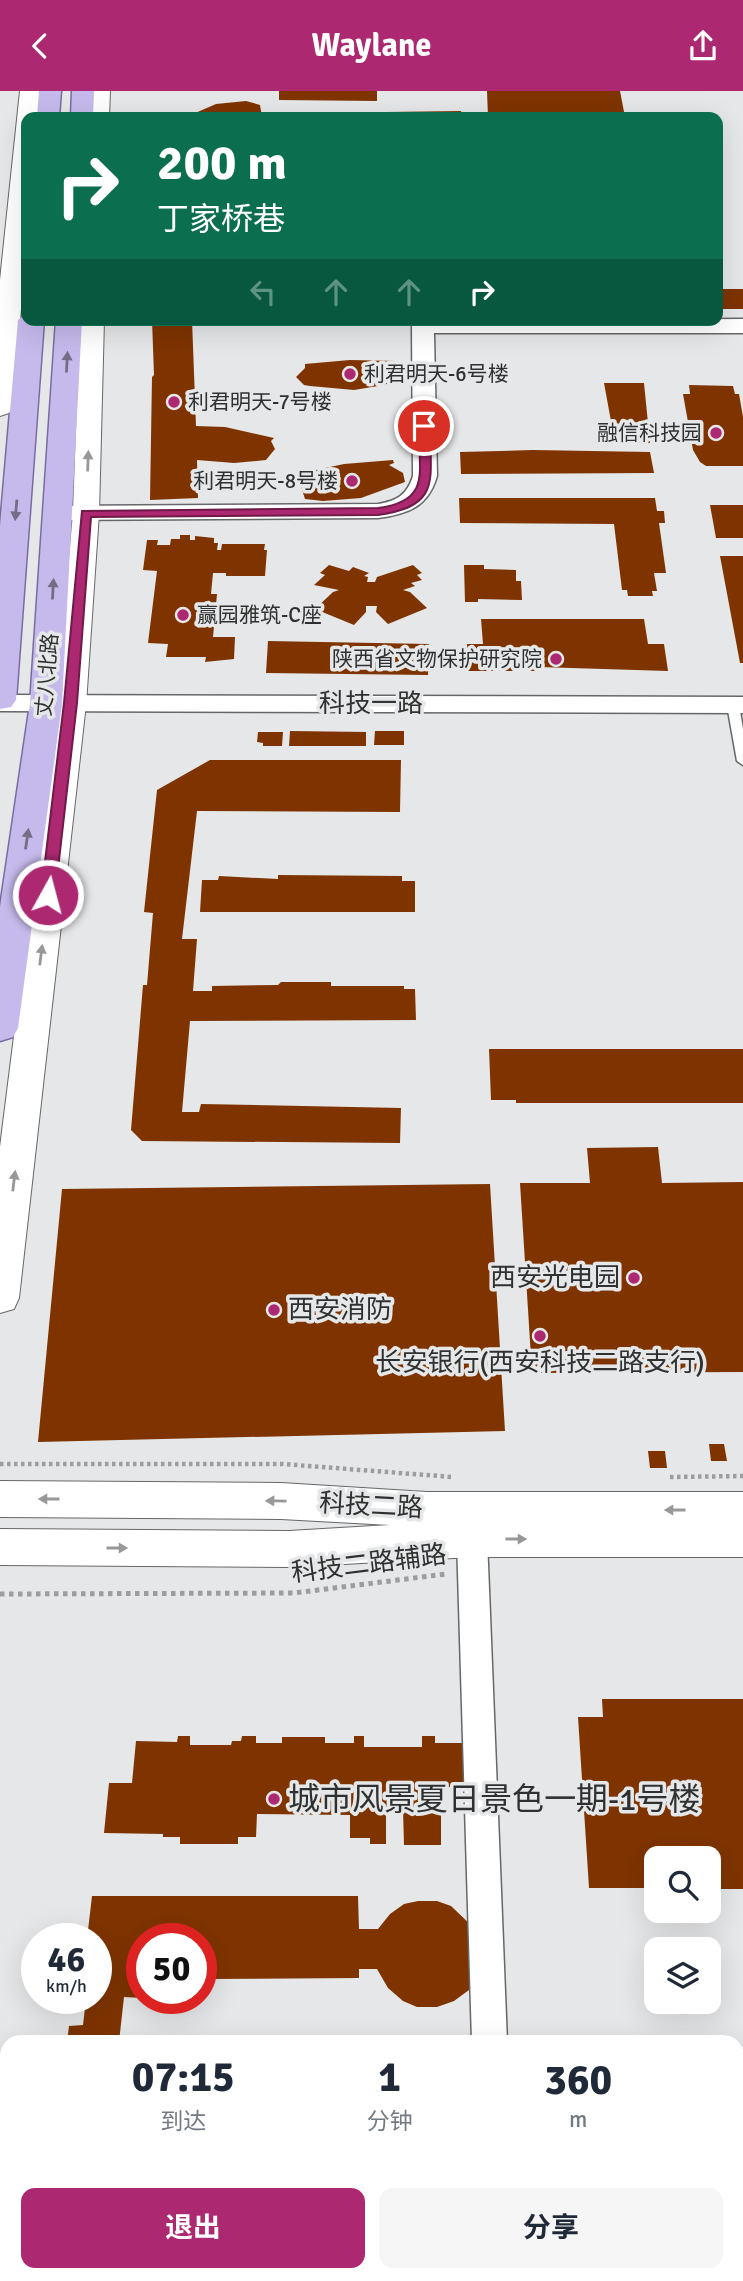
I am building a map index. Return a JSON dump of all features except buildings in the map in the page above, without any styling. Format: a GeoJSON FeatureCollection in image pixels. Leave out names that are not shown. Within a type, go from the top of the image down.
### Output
{"type":"FeatureCollection","features":[{"type":"Feature","properties":{"kind":"main road"},"geometry":{"type":"LineString","coordinates":[[28,112],[30,91]]}},
{"type":"Feature","properties":{"kind":"main road"},"geometry":{"type":"LineString","coordinates":[[48,112],[50,91]]}},
{"type":"Feature","properties":{"kind":"main road"},"geometry":{"type":"LineString","coordinates":[[82,112],[83,91]]}},
{"type":"Feature","properties":{"kind":"main road"},"geometry":{"type":"LineString","coordinates":[[99,112],[100,91]]}},
{"type":"Feature","properties":{"kind":"main road"},"geometry":{"type":"LineString","coordinates":[[0,408],[21,179]]}},
{"type":"Feature","properties":{"kind":"main road","name":"丈八北路"},"geometry":{"type":"LineString","coordinates":[[0,702],[31,326]]}},
{"type":"Feature","properties":{"kind":"main road"},"geometry":{"type":"LineString","coordinates":[[69,326],[72,513]]}},
{"type":"Feature","properties":{"kind":"main road"},"geometry":{"type":"LineString","coordinates":[[0,1298],[91,326]]}},
{"type":"Feature","properties":{"kind":"main road","name":"丈八北路"},"geometry":{"type":"LineString","coordinates":[[0,1028],[58,703]]}},
{"type":"Feature","properties":{"kind":"main road","name":"科技二路"},"geometry":{"type":"LineString","coordinates":[[0,1499],[281,1501],[427,1510],[743,1510]]}},
{"type":"Feature","properties":{"kind":"main road","name":"科技二路"},"geometry":{"type":"LineString","coordinates":[[0,1547],[289,1549],[473,1555],[743,1539]]}},
{"type":"Feature","properties":{"kind":"street"},"geometry":{"type":"LineString","coordinates":[[723,325],[743,325]]}},
{"type":"Feature","properties":{"kind":"street"},"geometry":{"type":"LineString","coordinates":[[72,513],[378,511],[402,508],[414,502],[422,490],[425,476],[423,326]]}},
{"type":"Feature","properties":{"kind":"street","name":"科技一路"},"geometry":{"type":"LineString","coordinates":[[0,702],[738,705]]}},
{"type":"Feature","properties":{"kind":"street"},"geometry":{"type":"LineString","coordinates":[[473,1555],[490,2035]]}},
{"type":"Feature","properties":{"kind":"lane"},"geometry":{"type":"LineString","coordinates":[[738,705],[743,761]]}},
{"type":"Feature","properties":{"kind":"path"},"geometry":{"type":"LineString","coordinates":[[0,1464],[283,1464],[464,1477]]}},
{"type":"Feature","properties":{"kind":"path"},"geometry":{"type":"LineString","coordinates":[[665,1477],[743,1476]]}},
{"type":"Feature","properties":{"kind":"path","name":"科技二路辅路"},"geometry":{"type":"LineString","coordinates":[[0,1594],[294,1593],[473,1555]]}},
{"type":"Feature","properties":{"kind":"place","name":"利君明天-6号楼"},"geometry":{"type":"Point","coordinates":[350,374]}},
{"type":"Feature","properties":{"kind":"place","name":"利君明天-7号楼"},"geometry":{"type":"Point","coordinates":[174,402]}},
{"type":"Feature","properties":{"kind":"place","name":"融信科技园"},"geometry":{"type":"Point","coordinates":[716,433]}},
{"type":"Feature","properties":{"kind":"place","name":"利君明天-8号楼"},"geometry":{"type":"Point","coordinates":[352,481]}},
{"type":"Feature","properties":{"kind":"place","name":"赢园雅筑-C座"},"geometry":{"type":"Point","coordinates":[183,615]}},
{"type":"Feature","properties":{"kind":"place","name":"陕西省文物保护研究院"},"geometry":{"type":"Point","coordinates":[556,659]}},
{"type":"Feature","properties":{"kind":"place","name":"西安光电园"},"geometry":{"type":"Point","coordinates":[634,1278]}},
{"type":"Feature","properties":{"kind":"place","name":"西安消防"},"geometry":{"type":"Point","coordinates":[274,1310]}},
{"type":"Feature","properties":{"kind":"place","name":"长安银行(西安科技二路支行)"},"geometry":{"type":"Point","coordinates":[540,1336]}},
{"type":"Feature","properties":{"kind":"place","name":"城市风景夏日景色一期-1号楼"},"geometry":{"type":"Point","coordinates":[274,1799]}},
{"type":"Feature","properties":{"kind":"route"},"geometry":{"type":"LineString","coordinates":[[48,895],[71,703],[86,513],[378,511],[402,508],[414,502],[422,490],[425,476],[424,426]]}}]}
